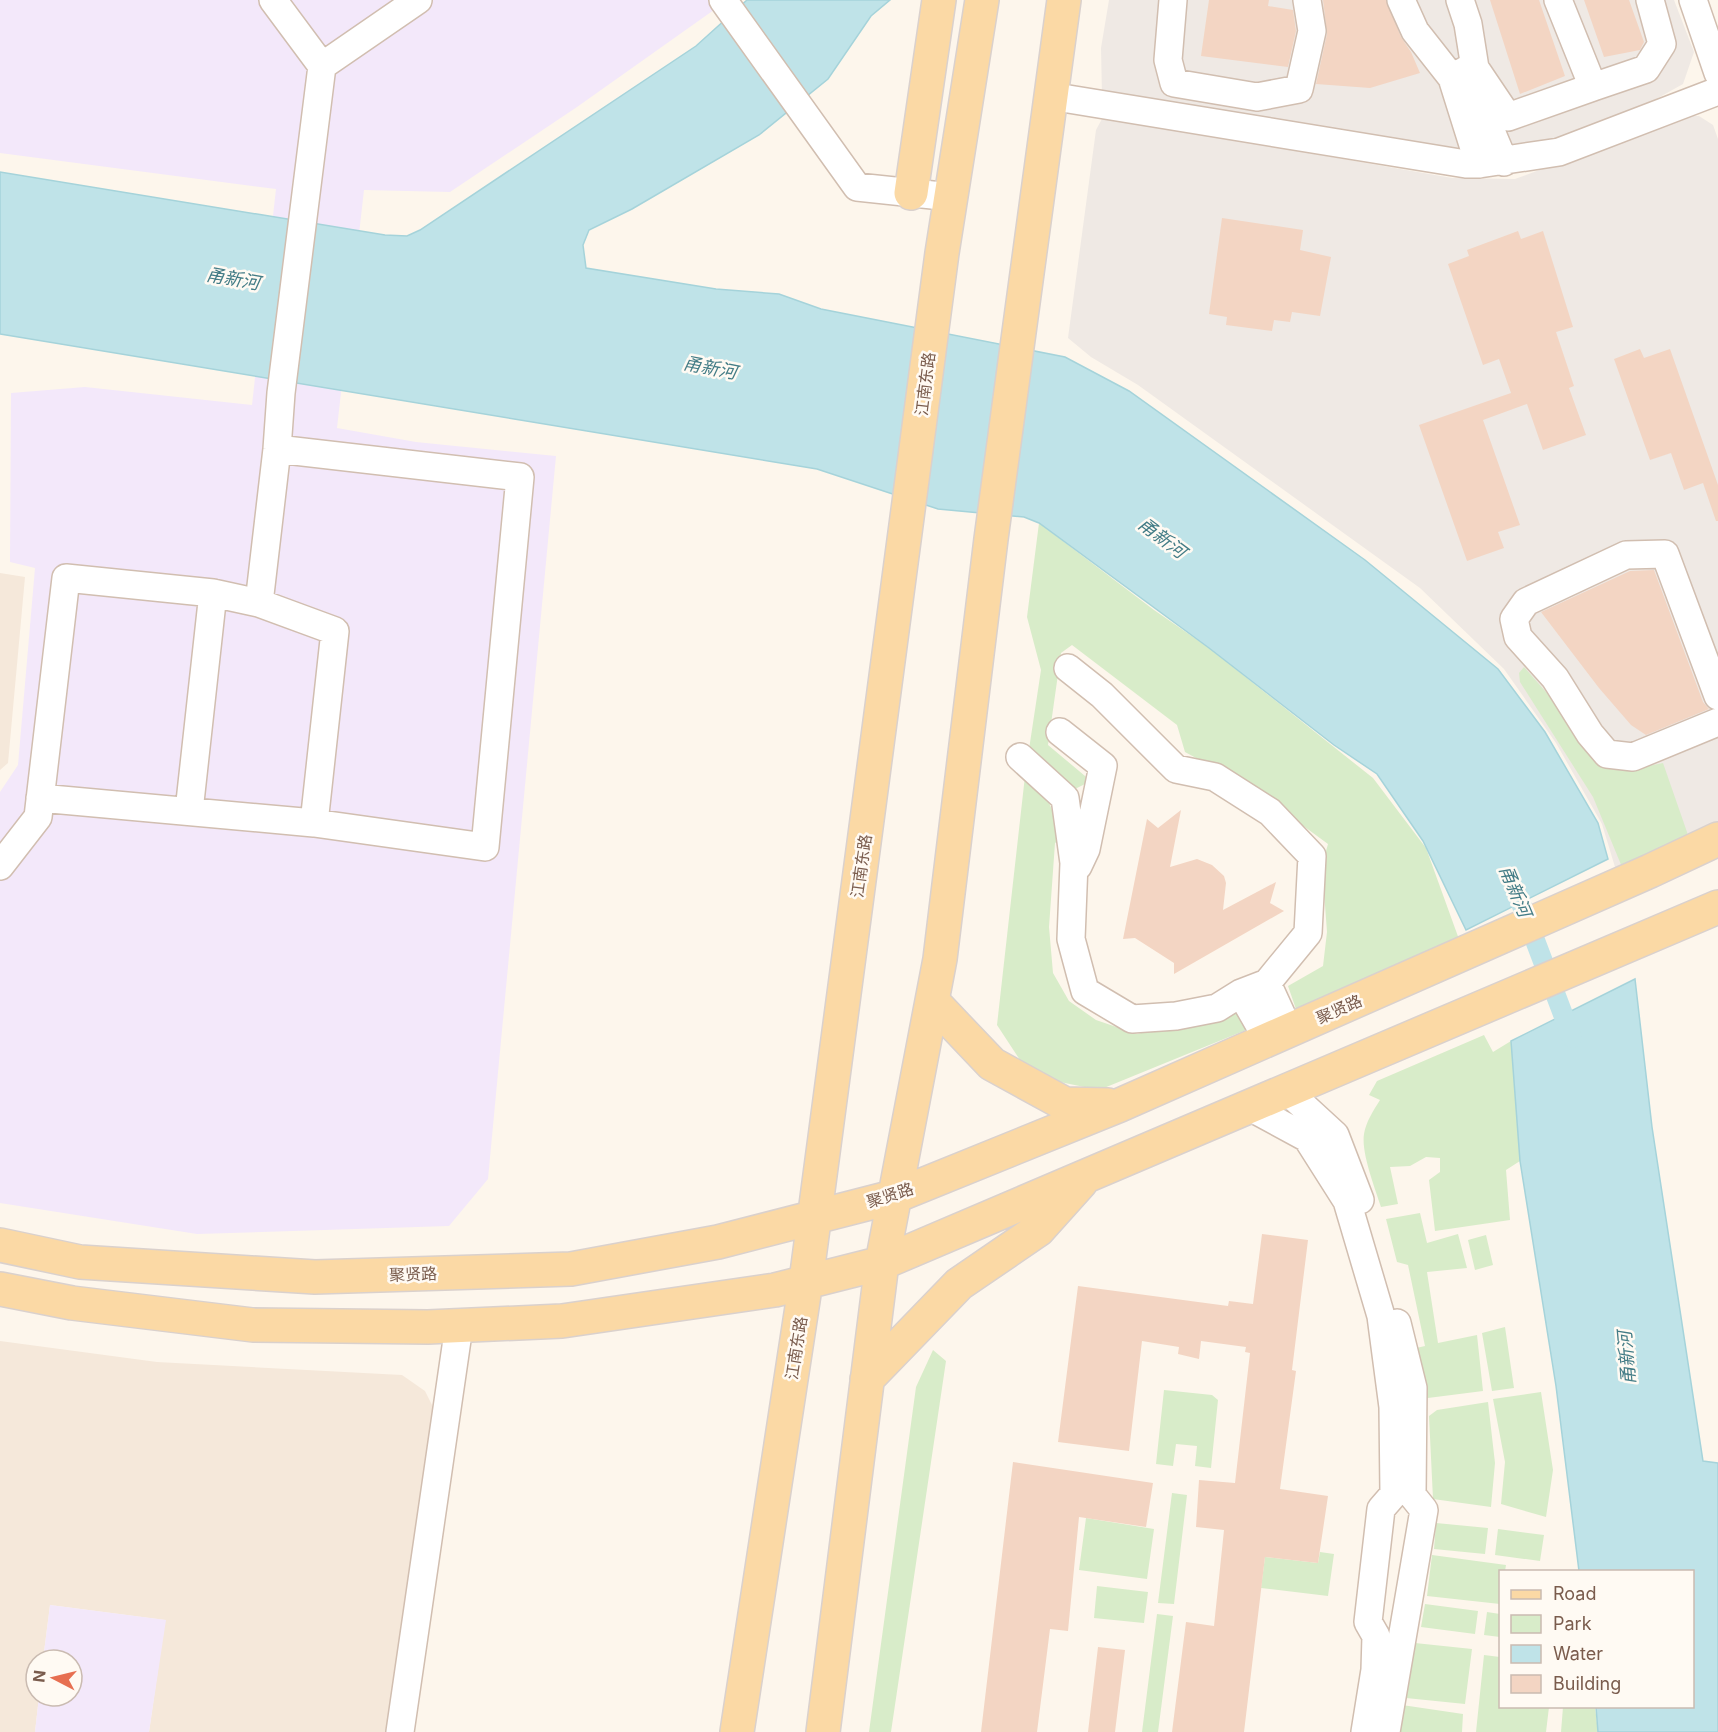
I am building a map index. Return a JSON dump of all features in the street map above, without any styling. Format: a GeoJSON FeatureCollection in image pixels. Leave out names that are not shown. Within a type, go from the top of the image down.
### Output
{"type":"FeatureCollection","features":[{"type":"Feature","properties":{"kind":"main road"},"geometry":{"type":"LineString","coordinates":[[911,193],[939,0]]}},
{"type":"Feature","properties":{"kind":"main road","name":"江南东路"},"geometry":{"type":"LineString","coordinates":[[737,1732],[806,1281],[942,253],[982,0]]}},
{"type":"Feature","properties":{"kind":"main road"},"geometry":{"type":"LineString","coordinates":[[823,1732],[882,1263],[940,959],[1028,258],[1064,0]]}},
{"type":"Feature","properties":{"kind":"main road","name":"聚贤路"},"geometry":{"type":"LineString","coordinates":[[0,1245],[80,1262],[315,1277],[572,1269],[718,1242],[893,1197],[1120,1105],[1718,839]]}},
{"type":"Feature","properties":{"kind":"main road"},"geometry":{"type":"LineString","coordinates":[[0,1289],[72,1303],[253,1325],[459,1326],[562,1321],[775,1290],[882,1263],[1718,907]]}},
{"type":"Feature","properties":{"kind":"main road"},"geometry":{"type":"LineString","coordinates":[[932,1001],[992,1064],[1065,1104],[1120,1105]]}},
{"type":"Feature","properties":{"kind":"main road"},"geometry":{"type":"LineString","coordinates":[[867,1379],[959,1284],[1038,1230],[1089,1173]]}},
{"type":"Feature","properties":{"kind":"street"},"geometry":{"type":"LineString","coordinates":[[259,603],[277,449],[281,393],[322,66],[273,0]]}},
{"type":"Feature","properties":{"kind":"street"},"geometry":{"type":"LineString","coordinates":[[322,66],[418,0]]}},
{"type":"Feature","properties":{"kind":"street"},"geometry":{"type":"LineString","coordinates":[[1173,0],[1168,60],[1174,83],[1257,97],[1299,89],[1312,32],[1307,0]]}},
{"type":"Feature","properties":{"kind":"street"},"geometry":{"type":"LineString","coordinates":[[1401,0],[1415,31],[1464,72],[1508,117],[1646,69],[1662,44],[1650,0]]}},
{"type":"Feature","properties":{"kind":"street"},"geometry":{"type":"LineString","coordinates":[[1460,0],[1468,24],[1464,72],[1492,163]]}},
{"type":"Feature","properties":{"kind":"street"},"geometry":{"type":"LineString","coordinates":[[1558,0],[1593,87]]}},
{"type":"Feature","properties":{"kind":"street"},"geometry":{"type":"LineString","coordinates":[[1693,0],[1718,73]]}},
{"type":"Feature","properties":{"kind":"street"},"geometry":{"type":"LineString","coordinates":[[725,2],[857,187],[951,197]]}},
{"type":"Feature","properties":{"kind":"street"},"geometry":{"type":"LineString","coordinates":[[1050,96],[1455,163],[1492,163],[1559,152],[1718,91]]}},
{"type":"Feature","properties":{"kind":"street"},"geometry":{"type":"LineString","coordinates":[[40,798],[314,823],[485,847],[520,477],[277,449]]}},
{"type":"Feature","properties":{"kind":"street"},"geometry":{"type":"LineString","coordinates":[[1718,696],[1665,554],[1626,555],[1526,602],[1514,619],[1518,637],[1555,678],[1590,734],[1607,754],[1633,757],[1718,722]]}},
{"type":"Feature","properties":{"kind":"street"},"geometry":{"type":"LineString","coordinates":[[0,866],[38,817],[66,578],[213,593],[259,603],[335,631],[314,823]]}},
{"type":"Feature","properties":{"kind":"street"},"geometry":{"type":"LineString","coordinates":[[189,811],[213,593]]}},
{"type":"Feature","properties":{"kind":"street"},"geometry":{"type":"LineString","coordinates":[[1020,757],[1065,798],[1074,863],[1071,939],[1085,991],[1132,1019],[1176,1016],[1216,1008],[1241,993],[1267,983],[1308,933],[1312,855],[1270,812],[1215,777],[1176,769],[1102,695],[1068,668]]}},
{"type":"Feature","properties":{"kind":"street"},"geometry":{"type":"LineString","coordinates":[[1060,732],[1103,766],[1086,849],[1074,877]]}},
{"type":"Feature","properties":{"kind":"street"},"geometry":{"type":"LineString","coordinates":[[1267,983],[1279,1035]]}},
{"type":"Feature","properties":{"kind":"street"},"geometry":{"type":"LineString","coordinates":[[1241,993],[1279,1035]]}},
{"type":"Feature","properties":{"kind":"street"},"geometry":{"type":"LineString","coordinates":[[1296,1086],[1335,1136],[1360,1198],[1391,1296],[1413,1388],[1412,1495],[1424,1510],[1386,1732]]}},
{"type":"Feature","properties":{"kind":"street"},"geometry":{"type":"LineString","coordinates":[[1248,1106],[1306,1138],[1347,1201],[1381,1316],[1393,1407],[1394,1494],[1381,1509],[1368,1622],[1376,1636],[1375,1670],[1365,1732]]}},
{"type":"Feature","properties":{"kind":"street"},"geometry":{"type":"LineString","coordinates":[[400,1732],[459,1326]]}},
{"type":"Feature","properties":{"kind":"shaded area"},"geometry":{"type":"Polygon","coordinates":[[[0,0],[728,0],[577,107],[450,192],[364,190],[337,428],[416,442],[556,456],[488,1179],[449,1226],[197,1234],[0,1203],[0,792],[18,765],[35,568],[10,562],[11,393],[85,387],[252,405],[276,189],[0,153],[0,0]]]}},
{"type":"Feature","properties":{"kind":"shaded area"},"geometry":{"type":"Polygon","coordinates":[[[1109,0],[1674,0],[1694,52],[1683,84],[1640,108],[1528,152],[1429,151],[1102,95],[1101,48],[1109,0]]]}},
{"type":"Feature","properties":{"kind":"shaded area"},"geometry":{"type":"Polygon","coordinates":[[[1683,116],[1699,116],[1713,125],[1718,139],[1718,829],[1618,877],[1602,824],[1556,743],[1504,669],[1420,588],[1138,385],[1091,357],[1068,338],[1096,130],[1103,117],[1452,178],[1515,179],[1683,116]]]}},
{"type":"Feature","properties":{"kind":"shaded area"},"geometry":{"type":"Polygon","coordinates":[[[0,573],[25,577],[8,763],[0,770],[0,573]]]}},
{"type":"Feature","properties":{"kind":"shaded area"},"geometry":{"type":"Polygon","coordinates":[[[0,1341],[157,1362],[402,1375],[425,1391],[433,1407],[387,1732],[149,1732],[165,1620],[50,1605],[45,1648],[24,1648],[24,1708],[38,1708],[35,1732],[0,1732],[0,1341]]]}},
{"type":"Feature","properties":{"kind":"shaded area"},"geometry":{"type":"Polygon","coordinates":[[[50,1605],[166,1620],[149,1732],[35,1732],[38,1708],[84,1708],[84,1648],[45,1648],[50,1605]]]}},
{"type":"Feature","properties":{"kind":"green space"},"geometry":{"type":"Polygon","coordinates":[[[1039,523],[1154,610],[1209,648],[1373,778],[1426,848],[1460,942],[1297,1012],[1288,986],[1323,966],[1327,932],[1322,865],[1328,844],[1253,789],[1185,752],[1177,725],[1072,645],[1061,653],[1048,745],[1091,781],[1071,791],[1028,756],[1041,670],[1027,617],[1039,523]]]}},
{"type":"Feature","properties":{"kind":"green space"},"geometry":{"type":"Polygon","coordinates":[[[1524,667],[1546,692],[1585,747],[1609,769],[1629,770],[1663,763],[1689,841],[1622,867],[1593,797],[1520,682],[1519,673],[1524,667]]]}},
{"type":"Feature","properties":{"kind":"green space"},"geometry":{"type":"Polygon","coordinates":[[[1025,776],[1048,800],[1063,838],[1055,843],[1049,927],[1053,973],[1069,1001],[1096,1020],[1137,1034],[1184,1023],[1244,999],[1251,1028],[1099,1090],[1060,1082],[1022,1063],[997,1025],[1025,776]]]}},
{"type":"Feature","properties":{"kind":"green space"},"geometry":{"type":"Polygon","coordinates":[[[1484,1035],[1493,1052],[1511,1041],[1520,1161],[1506,1170],[1510,1220],[1435,1231],[1429,1180],[1440,1172],[1440,1158],[1426,1157],[1410,1166],[1390,1167],[1398,1204],[1381,1207],[1369,1170],[1364,1142],[1366,1125],[1380,1100],[1369,1095],[1377,1081],[1484,1035]]]}},
{"type":"Feature","properties":{"kind":"green space"},"geometry":{"type":"Polygon","coordinates":[[[1420,1213],[1427,1243],[1458,1234],[1467,1268],[1427,1272],[1438,1343],[1477,1335],[1483,1391],[1420,1399],[1412,1349],[1425,1346],[1408,1265],[1397,1262],[1386,1219],[1420,1213]]]}},
{"type":"Feature","properties":{"kind":"green space"},"geometry":{"type":"Polygon","coordinates":[[[1486,1235],[1493,1265],[1475,1270],[1468,1240],[1486,1235]]]}},
{"type":"Feature","properties":{"kind":"green space"},"geometry":{"type":"Polygon","coordinates":[[[1505,1327],[1514,1388],[1492,1391],[1482,1333],[1505,1327]]]}},
{"type":"Feature","properties":{"kind":"green space"},"geometry":{"type":"Polygon","coordinates":[[[933,1350],[946,1361],[891,1732],[869,1732],[916,1387],[933,1350]]]}},
{"type":"Feature","properties":{"kind":"green space"},"geometry":{"type":"Polygon","coordinates":[[[1164,1390],[1212,1395],[1218,1400],[1211,1468],[1195,1466],[1197,1446],[1176,1444],[1173,1466],[1156,1464],[1164,1390]]]}},
{"type":"Feature","properties":{"kind":"green space"},"geometry":{"type":"Polygon","coordinates":[[[1541,1392],[1553,1470],[1546,1517],[1501,1504],[1505,1462],[1493,1399],[1541,1392]]]}},
{"type":"Feature","properties":{"kind":"green space"},"geometry":{"type":"Polygon","coordinates":[[[1488,1402],[1495,1463],[1491,1507],[1433,1499],[1429,1416],[1437,1410],[1488,1402]]]}},
{"type":"Feature","properties":{"kind":"green space"},"geometry":{"type":"Polygon","coordinates":[[[1172,1493],[1187,1495],[1174,1604],[1158,1603],[1172,1493]]]}},
{"type":"Feature","properties":{"kind":"green space"},"geometry":{"type":"Polygon","coordinates":[[[1086,1518],[1154,1529],[1147,1579],[1079,1570],[1086,1518]]]}},
{"type":"Feature","properties":{"kind":"green space"},"geometry":{"type":"Polygon","coordinates":[[[1436,1523],[1488,1528],[1485,1554],[1434,1549],[1436,1523]]]}},
{"type":"Feature","properties":{"kind":"green space"},"geometry":{"type":"Polygon","coordinates":[[[1498,1529],[1544,1535],[1540,1561],[1495,1555],[1498,1529]]]}},
{"type":"Feature","properties":{"kind":"green space"},"geometry":{"type":"Polygon","coordinates":[[[1320,1552],[1334,1554],[1328,1596],[1261,1588],[1265,1557],[1318,1563],[1320,1552]]]}},
{"type":"Feature","properties":{"kind":"green space"},"geometry":{"type":"Polygon","coordinates":[[[1432,1555],[1506,1565],[1505,1570],[1499,1570],[1499,1604],[1427,1596],[1432,1555]]]}},
{"type":"Feature","properties":{"kind":"green space"},"geometry":{"type":"Polygon","coordinates":[[[1097,1586],[1148,1592],[1144,1623],[1094,1618],[1097,1586]]]}},
{"type":"Feature","properties":{"kind":"green space"},"geometry":{"type":"Polygon","coordinates":[[[1425,1604],[1478,1611],[1475,1634],[1421,1627],[1425,1604]]]}},
{"type":"Feature","properties":{"kind":"green space"},"geometry":{"type":"Polygon","coordinates":[[[1487,1612],[1499,1614],[1499,1637],[1484,1635],[1487,1612]]]}},
{"type":"Feature","properties":{"kind":"green space"},"geometry":{"type":"Polygon","coordinates":[[[1157,1614],[1173,1616],[1158,1732],[1142,1732],[1157,1614]]]}},
{"type":"Feature","properties":{"kind":"green space"},"geometry":{"type":"Polygon","coordinates":[[[1415,1643],[1472,1649],[1465,1704],[1406,1698],[1415,1643]]]}},
{"type":"Feature","properties":{"kind":"green space"},"geometry":{"type":"Polygon","coordinates":[[[1484,1655],[1499,1657],[1499,1708],[1549,1708],[1546,1732],[1476,1732],[1484,1655]]]}},
{"type":"Feature","properties":{"kind":"green space"},"geometry":{"type":"Polygon","coordinates":[[[1402,1705],[1463,1714],[1462,1732],[1399,1732],[1402,1705]]]}},
{"type":"Feature","properties":{"kind":"green space"},"geometry":{"type":"Polygon","coordinates":[[[1563,1708],[1595,1708],[1598,1732],[1561,1732],[1563,1708]]]}},
{"type":"Feature","properties":{"kind":"water"},"geometry":{"type":"Polygon","coordinates":[[[747,0],[890,0],[871,16],[828,79],[759,135],[632,209],[589,230],[583,245],[586,268],[716,289],[779,294],[821,309],[1065,357],[1129,391],[1365,560],[1498,669],[1545,732],[1598,823],[1608,859],[1466,930],[1423,841],[1377,774],[1334,745],[1209,648],[1039,523],[1024,517],[938,509],[817,469],[0,334],[0,172],[385,235],[407,236],[420,230],[696,46],[747,0]]]}},
{"type":"Feature","properties":{"kind":"water"},"geometry":{"type":"Polygon","coordinates":[[[1635,979],[1652,1127],[1703,1461],[1718,1463],[1718,1732],[1598,1732],[1596,1708],[1694,1708],[1694,1570],[1579,1570],[1556,1386],[1520,1161],[1511,1041],[1635,979]]]}},
{"type":"Feature","properties":{"kind":"building"},"geometry":{"type":"Polygon","coordinates":[[[1209,0],[1269,0],[1268,6],[1293,10],[1296,31],[1288,67],[1201,56],[1209,0]]]}},
{"type":"Feature","properties":{"kind":"building"},"geometry":{"type":"Polygon","coordinates":[[[1323,0],[1386,0],[1401,37],[1411,52],[1420,73],[1370,88],[1316,84],[1327,34],[1323,0]]]}},
{"type":"Feature","properties":{"kind":"building"},"geometry":{"type":"Polygon","coordinates":[[[1490,0],[1539,0],[1565,76],[1520,94],[1490,0]]]}},
{"type":"Feature","properties":{"kind":"building"},"geometry":{"type":"Polygon","coordinates":[[[1584,0],[1629,0],[1644,42],[1640,50],[1604,57],[1584,0]]]}},
{"type":"Feature","properties":{"kind":"building"},"geometry":{"type":"Polygon","coordinates":[[[1222,218],[1303,230],[1300,250],[1331,257],[1320,316],[1292,312],[1290,322],[1274,320],[1272,331],[1226,325],[1227,317],[1209,314],[1222,218]]]}},
{"type":"Feature","properties":{"kind":"building"},"geometry":{"type":"Polygon","coordinates":[[[1518,231],[1521,239],[1543,231],[1573,327],[1556,332],[1574,386],[1569,388],[1586,435],[1543,450],[1527,404],[1483,420],[1520,525],[1498,532],[1504,548],[1467,561],[1419,425],[1511,393],[1499,359],[1483,365],[1448,264],[1469,256],[1467,250],[1518,231]]]}},
{"type":"Feature","properties":{"kind":"building"},"geometry":{"type":"Polygon","coordinates":[[[1640,349],[1644,358],[1670,349],[1718,485],[1718,521],[1716,521],[1703,483],[1684,490],[1671,453],[1650,460],[1614,359],[1640,349]]]}},
{"type":"Feature","properties":{"kind":"building"},"geometry":{"type":"Polygon","coordinates":[[[1654,570],[1703,702],[1709,709],[1646,735],[1631,725],[1599,688],[1541,612],[1630,571],[1654,570]]]}},
{"type":"Feature","properties":{"kind":"building"},"geometry":{"type":"Polygon","coordinates":[[[1181,810],[1170,867],[1197,859],[1212,865],[1224,876],[1226,883],[1223,910],[1276,882],[1270,903],[1284,911],[1174,974],[1174,963],[1135,938],[1123,939],[1147,819],[1158,828],[1181,810]]]}},
{"type":"Feature","properties":{"kind":"building"},"geometry":{"type":"Polygon","coordinates":[[[1262,1234],[1308,1240],[1292,1370],[1296,1371],[1280,1489],[1328,1496],[1318,1563],[1265,1557],[1244,1732],[1172,1732],[1186,1622],[1214,1626],[1224,1530],[1196,1527],[1199,1480],[1235,1483],[1250,1353],[1245,1352],[1246,1347],[1201,1341],[1199,1359],[1178,1354],[1179,1347],[1142,1341],[1129,1451],[1058,1442],[1078,1286],[1228,1306],[1229,1301],[1253,1304],[1262,1234]]]}},
{"type":"Feature","properties":{"kind":"building"},"geometry":{"type":"Polygon","coordinates":[[[1013,1462],[1153,1483],[1146,1527],[1079,1517],[1068,1631],[1050,1629],[1037,1732],[981,1732],[1013,1462]]]}},
{"type":"Feature","properties":{"kind":"building"},"geometry":{"type":"Polygon","coordinates":[[[1098,1647],[1125,1650],[1115,1732],[1088,1732],[1098,1647]]]}},
{"type":"Feature","properties":{"kind":"waterway","name":"甬新河"},"geometry":{"type":"LineString","coordinates":[[1511,877],[1572,1038]]}}]}
